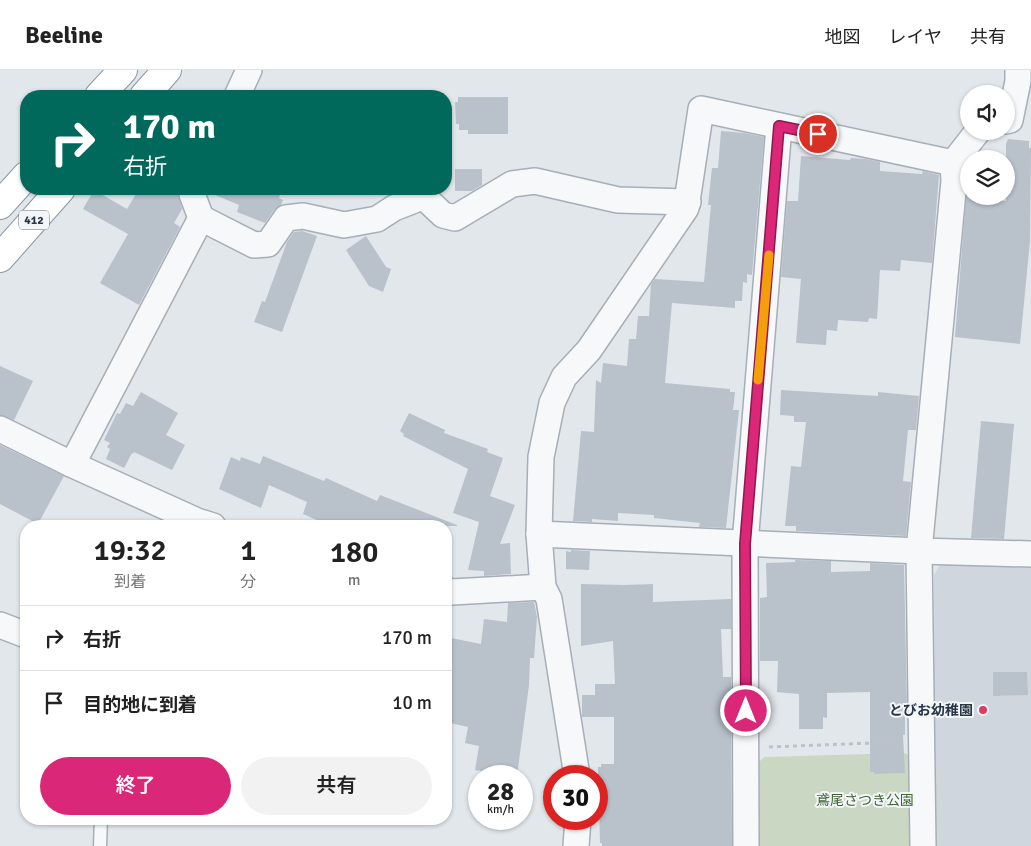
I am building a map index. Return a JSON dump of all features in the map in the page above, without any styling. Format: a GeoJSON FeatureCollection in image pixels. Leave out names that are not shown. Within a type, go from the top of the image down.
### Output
{"type":"FeatureCollection","features":[{"type":"Feature","properties":{"kind":"highway"},"geometry":{"type":"LineString","coordinates":[[105,90],[123,70]]}},
{"type":"Feature","properties":{"kind":"highway"},"geometry":{"type":"LineString","coordinates":[[149,90],[167,70]]}},
{"type":"Feature","properties":{"kind":"highway","name":"412"},"geometry":{"type":"LineString","coordinates":[[0,205],[20,183]]}},
{"type":"Feature","properties":{"kind":"highway","name":"412"},"geometry":{"type":"LineString","coordinates":[[0,258],[56,195]]}},
{"type":"Feature","properties":{"kind":"street"},"geometry":{"type":"LineString","coordinates":[[240,90],[249,70]]}},
{"type":"Feature","properties":{"kind":"street"},"geometry":{"type":"LineString","coordinates":[[1016,122],[1018,70]]}},
{"type":"Feature","properties":{"kind":"street"},"geometry":{"type":"LineString","coordinates":[[575,765],[549,599],[544,587],[539,534],[541,457],[552,403],[564,377],[589,350],[686,208],[701,109],[954,163]]}},
{"type":"Feature","properties":{"kind":"street"},"geometry":{"type":"LineString","coordinates":[[746,846],[745,544],[779,126]]}},
{"type":"Feature","properties":{"kind":"street"},"geometry":{"type":"LineString","coordinates":[[923,846],[920,551],[954,181],[954,163],[971,140]]}},
{"type":"Feature","properties":{"kind":"street"},"geometry":{"type":"LineString","coordinates":[[192,195],[201,218],[254,245],[268,244],[286,218],[303,216],[344,225],[377,219],[394,208],[417,199],[425,198],[443,214],[455,218],[512,184],[535,181],[618,200],[688,202]]}},
{"type":"Feature","properties":{"kind":"street"},"geometry":{"type":"LineString","coordinates":[[70,464],[74,461],[201,218]]}},
{"type":"Feature","properties":{"kind":"street"},"geometry":{"type":"LineString","coordinates":[[0,428],[70,464],[193,520]]}},
{"type":"Feature","properties":{"kind":"street"},"geometry":{"type":"LineString","coordinates":[[539,534],[745,544],[1031,554]]}},
{"type":"Feature","properties":{"kind":"street"},"geometry":{"type":"LineString","coordinates":[[452,592],[544,587]]}},
{"type":"Feature","properties":{"kind":"street"},"geometry":{"type":"LineString","coordinates":[[0,625],[20,633]]}},
{"type":"Feature","properties":{"kind":"street"},"geometry":{"type":"LineString","coordinates":[[576,846],[577,830]]}},
{"type":"Feature","properties":{"kind":"lane"},"geometry":{"type":"LineString","coordinates":[[100,846],[101,825]]}},
{"type":"Feature","properties":{"kind":"path"},"geometry":{"type":"LineString","coordinates":[[747,748],[921,741]]}},
{"type":"Feature","properties":{"kind":"shaded area","name":"とびお幼稚園"},"geometry":{"type":"Polygon","coordinates":[[[941,563],[1031,568],[1031,846],[935,846],[934,575],[941,563]]]}},
{"type":"Feature","properties":{"kind":"green space","name":"鳶尾さつき公園"},"geometry":{"type":"Polygon","coordinates":[[[905,753],[913,759],[914,846],[757,846],[757,764],[764,757],[905,753]]]}},
{"type":"Feature","properties":{"kind":"building"},"geometry":{"type":"Polygon","coordinates":[[[458,97],[508,97],[508,134],[468,134],[468,130],[459,130],[459,124],[456,124],[455,102],[458,102],[458,97]]]}},
{"type":"Feature","properties":{"kind":"building"},"geometry":{"type":"Polygon","coordinates":[[[721,131],[764,137],[752,275],[747,274],[747,283],[743,282],[742,301],[735,301],[735,308],[672,303],[665,383],[730,389],[730,392],[735,392],[733,410],[739,410],[726,528],[699,527],[700,523],[654,518],[654,515],[618,513],[618,521],[592,519],[592,522],[573,521],[581,431],[594,432],[596,380],[601,383],[603,363],[627,366],[629,339],[636,339],[638,316],[649,316],[651,284],[655,279],[704,282],[711,205],[708,205],[712,168],[718,168],[721,131]]]}},
{"type":"Feature","properties":{"kind":"building"},"geometry":{"type":"Polygon","coordinates":[[[1008,140],[1029,141],[1029,148],[1031,148],[1030,241],[1020,344],[955,337],[966,205],[1015,205],[1015,150],[1006,150],[1008,140]]]}},
{"type":"Feature","properties":{"kind":"building"},"geometry":{"type":"Polygon","coordinates":[[[801,156],[850,160],[851,158],[866,159],[880,162],[880,171],[922,174],[923,171],[939,175],[932,263],[901,260],[900,271],[880,270],[877,319],[869,318],[868,322],[838,320],[837,331],[827,330],[826,345],[796,343],[801,279],[781,277],[787,201],[798,201],[801,156]]]}},
{"type":"Feature","properties":{"kind":"building"},"geometry":{"type":"Polygon","coordinates":[[[455,169],[482,169],[482,185],[472,191],[455,191],[455,169]]]}},
{"type":"Feature","properties":{"kind":"building"},"geometry":{"type":"Polygon","coordinates":[[[91,195],[103,195],[127,209],[135,195],[178,195],[182,209],[174,223],[180,227],[139,305],[100,283],[128,234],[83,209],[91,195]]]}},
{"type":"Feature","properties":{"kind":"building"},"geometry":{"type":"Polygon","coordinates":[[[215,195],[280,195],[279,198],[283,200],[281,205],[274,210],[265,223],[237,212],[239,205],[215,195]]]}},
{"type":"Feature","properties":{"kind":"building"},"geometry":{"type":"Polygon","coordinates":[[[302,231],[317,236],[282,332],[254,322],[262,301],[265,302],[287,242],[294,232],[302,231]]]}},
{"type":"Feature","properties":{"kind":"building"},"geometry":{"type":"Polygon","coordinates":[[[366,236],[386,267],[391,269],[383,292],[369,286],[346,250],[366,236]]]}},
{"type":"Feature","properties":{"kind":"building"},"geometry":{"type":"Polygon","coordinates":[[[0,366],[33,381],[14,420],[0,415],[0,366]]]}},
{"type":"Feature","properties":{"kind":"building"},"geometry":{"type":"Polygon","coordinates":[[[781,390],[878,396],[878,392],[919,396],[916,430],[908,430],[903,481],[911,482],[906,536],[796,531],[796,526],[785,526],[791,466],[801,467],[806,422],[794,422],[794,416],[780,415],[781,390]]]}},
{"type":"Feature","properties":{"kind":"building"},"geometry":{"type":"Polygon","coordinates":[[[141,392],[178,413],[166,435],[185,445],[172,470],[134,452],[124,468],[106,459],[110,449],[107,447],[110,443],[104,440],[117,413],[120,414],[126,403],[133,406],[141,392]]]}},
{"type":"Feature","properties":{"kind":"building"},"geometry":{"type":"Polygon","coordinates":[[[409,413],[445,430],[444,433],[488,449],[487,452],[503,458],[490,496],[515,505],[500,544],[510,543],[511,574],[484,576],[484,571],[468,570],[479,522],[453,513],[468,469],[403,436],[404,434],[400,431],[409,413]]]}},
{"type":"Feature","properties":{"kind":"building"},"geometry":{"type":"Polygon","coordinates":[[[981,421],[1014,424],[1004,539],[971,538],[981,421]]]}},
{"type":"Feature","properties":{"kind":"building"},"geometry":{"type":"Polygon","coordinates":[[[0,445],[64,476],[40,520],[30,520],[0,504],[0,445]]]}},
{"type":"Feature","properties":{"kind":"building"},"geometry":{"type":"Polygon","coordinates":[[[263,456],[324,481],[326,478],[377,501],[380,495],[444,520],[316,520],[303,514],[307,502],[269,485],[261,508],[219,489],[231,457],[240,461],[241,457],[260,464],[263,456]]]}},
{"type":"Feature","properties":{"kind":"building"},"geometry":{"type":"Polygon","coordinates":[[[571,550],[590,551],[589,570],[566,569],[566,551],[571,552],[571,550]]]}},
{"type":"Feature","properties":{"kind":"building"},"geometry":{"type":"Polygon","coordinates":[[[795,560],[831,561],[831,572],[870,571],[870,563],[904,565],[907,710],[905,710],[905,735],[903,735],[905,773],[874,774],[874,772],[870,772],[870,692],[827,693],[827,718],[823,717],[823,729],[799,729],[799,694],[777,692],[778,661],[760,661],[760,598],[767,597],[766,563],[795,562],[795,560]]]}},
{"type":"Feature","properties":{"kind":"building"},"geometry":{"type":"Polygon","coordinates":[[[581,584],[653,584],[653,602],[731,599],[731,629],[721,629],[723,677],[731,677],[732,846],[602,846],[602,843],[600,843],[600,830],[608,830],[608,765],[601,764],[614,764],[614,717],[582,717],[582,695],[595,695],[595,684],[615,684],[613,641],[581,646],[581,584]]]}},
{"type":"Feature","properties":{"kind":"building"},"geometry":{"type":"Polygon","coordinates":[[[534,602],[537,617],[534,658],[530,658],[529,685],[518,765],[476,765],[479,746],[465,743],[468,727],[452,723],[452,638],[481,644],[484,619],[507,622],[508,603],[534,602]]]}},
{"type":"Feature","properties":{"kind":"building"},"geometry":{"type":"Polygon","coordinates":[[[993,672],[1027,672],[1028,695],[993,696],[993,672]]]}},
{"type":"Feature","properties":{"kind":"slow traffic"},"geometry":{"type":"LineString","coordinates":[[758,380],[769,255]]}},
{"type":"Feature","properties":{"kind":"place","name":"とびお幼稚園"},"geometry":{"type":"Point","coordinates":[983,710]}},
{"type":"Feature","properties":{"kind":"route"},"geometry":{"type":"LineString","coordinates":[[746,711],[745,544],[779,126],[818,134]]}}]}
